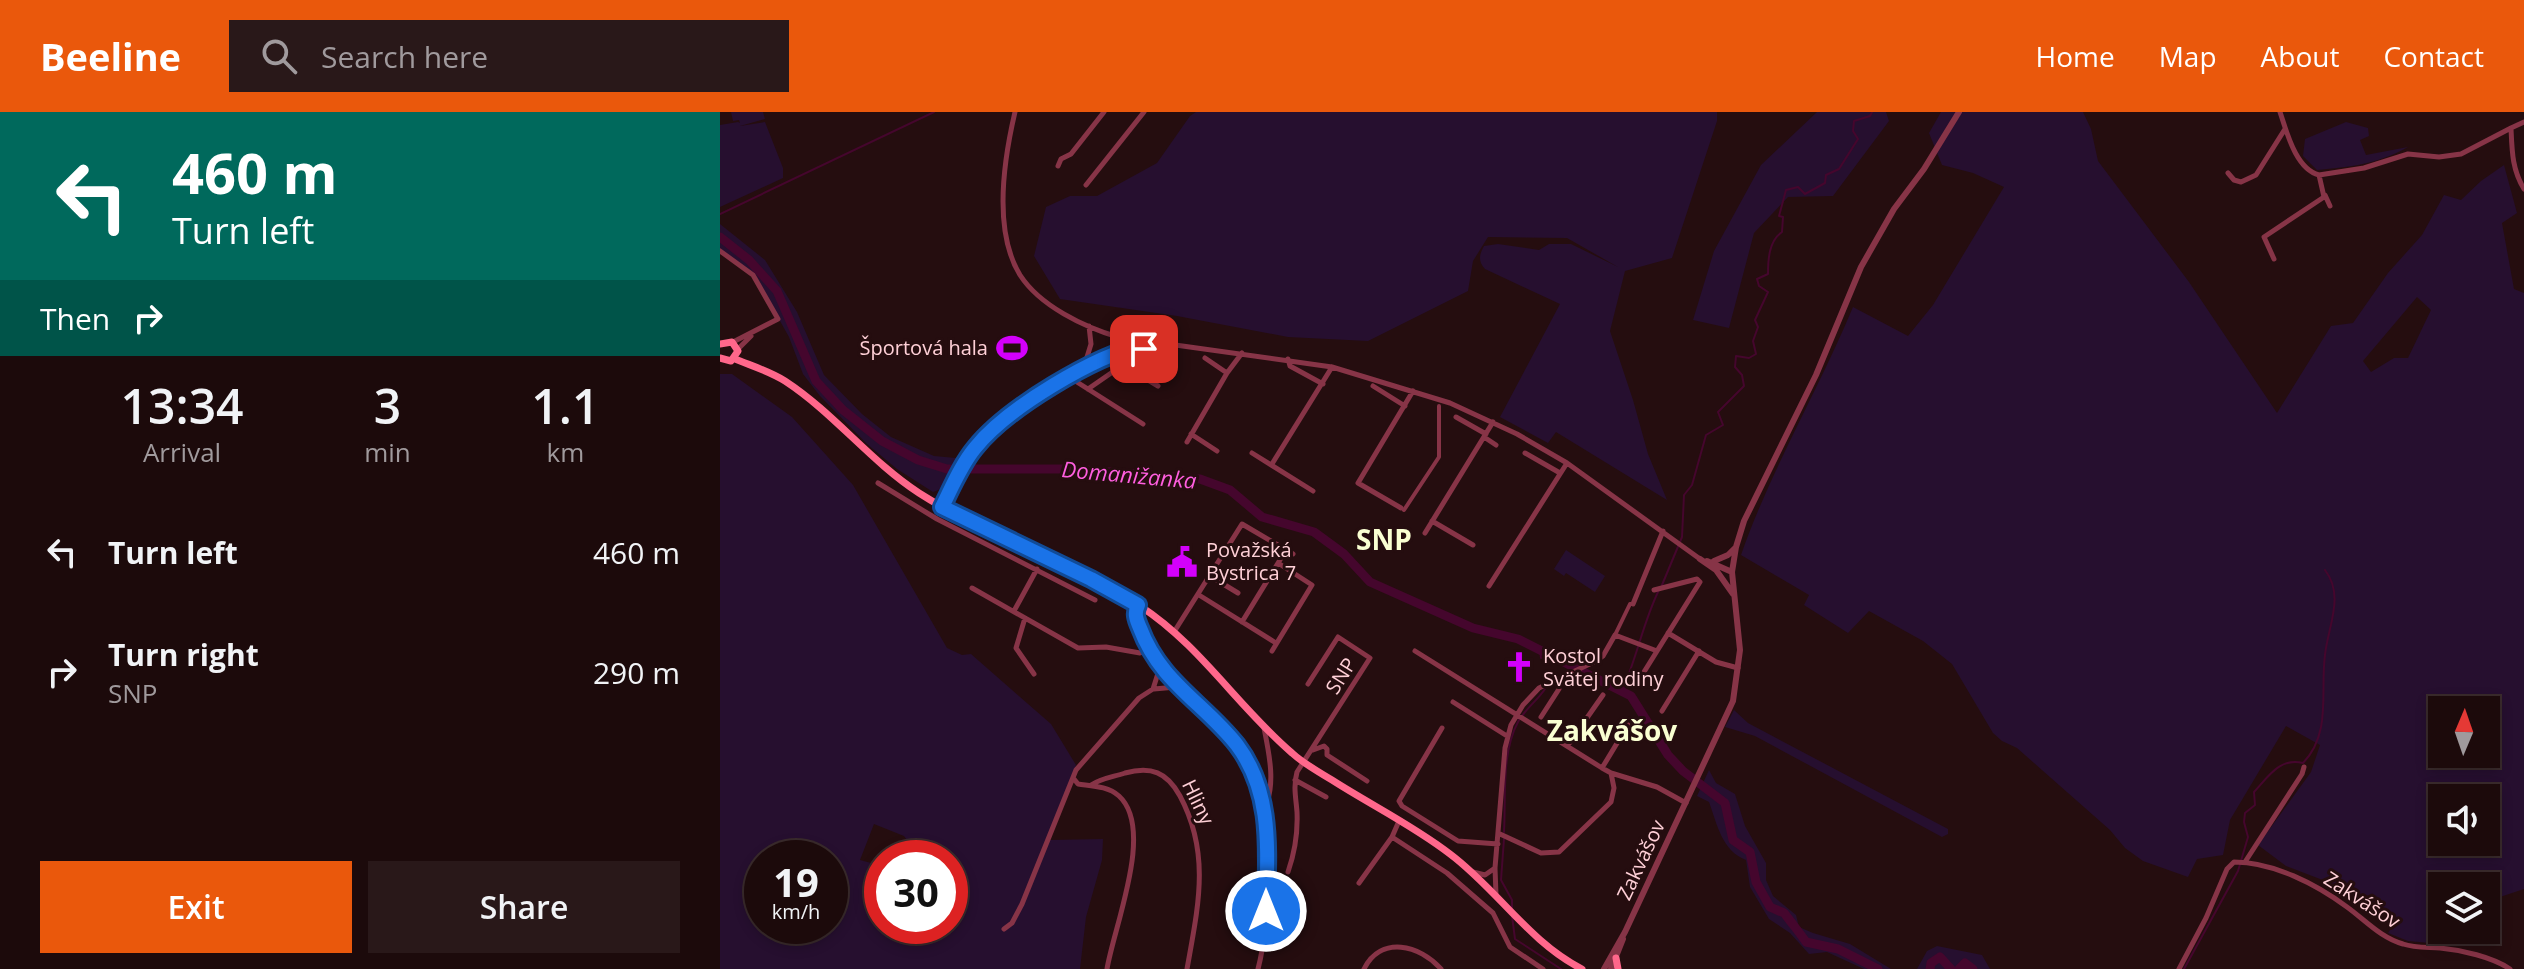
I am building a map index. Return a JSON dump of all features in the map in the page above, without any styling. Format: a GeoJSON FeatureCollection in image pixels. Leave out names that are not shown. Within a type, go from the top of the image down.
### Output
{"type":"FeatureCollection","features":[{"type":"Feature","properties":{"kind":"main road"},"geometry":{"type":"LineString","coordinates":[[721,343],[815,404],[886,470],[942,507],[1138,605],[1200,656],[1264,727],[1303,762],[1447,851],[1519,921],[1577,967]]}},
{"type":"Feature","properties":{"kind":"main road"},"geometry":{"type":"LineString","coordinates":[[721,359],[729,362],[736,350]]}},
{"type":"Feature","properties":{"kind":"main road"},"geometry":{"type":"LineString","coordinates":[[1616,958],[1618,969]]}},
{"type":"Feature","properties":{"kind":"street"},"geometry":{"type":"LineString","coordinates":[[1015,112],[1003,174],[1009,243],[1016,266],[1026,283],[1048,302],[1088,325],[1118,337],[1332,367],[1413,391],[1493,422],[1567,463],[1663,531],[1716,570],[1735,597]]}},
{"type":"Feature","properties":{"kind":"street"},"geometry":{"type":"LineString","coordinates":[[1058,166],[1104,112]]}},
{"type":"Feature","properties":{"kind":"street"},"geometry":{"type":"LineString","coordinates":[[1086,185],[1144,112]]}},
{"type":"Feature","properties":{"kind":"street","name":"Zakvášov"},"geometry":{"type":"LineString","coordinates":[[1625,932],[1733,701],[1740,639],[1732,572],[1744,521],[1816,375],[1861,267],[1894,209],[1924,169],[1959,112]]}},
{"type":"Feature","properties":{"kind":"street"},"geometry":{"type":"LineString","coordinates":[[2280,112],[2300,160],[2313,174],[2319,175],[2381,164],[2408,154],[2439,157],[2461,154],[2524,122]]}},
{"type":"Feature","properties":{"kind":"street"},"geometry":{"type":"LineString","coordinates":[[2511,128],[2512,160],[2524,189]]}},
{"type":"Feature","properties":{"kind":"street"},"geometry":{"type":"LineString","coordinates":[[2228,173],[2241,182],[2256,175],[2286,129]]}},
{"type":"Feature","properties":{"kind":"street"},"geometry":{"type":"LineString","coordinates":[[2319,175],[2330,206]]}},
{"type":"Feature","properties":{"kind":"street"},"geometry":{"type":"LineString","coordinates":[[2274,259],[2264,237],[2325,194]]}},
{"type":"Feature","properties":{"kind":"street"},"geometry":{"type":"LineString","coordinates":[[720,251],[753,275],[778,319],[755,332],[736,350]]}},
{"type":"Feature","properties":{"kind":"street"},"geometry":{"type":"LineString","coordinates":[[1084,367],[1091,344],[1088,325]]}},
{"type":"Feature","properties":{"kind":"street"},"geometry":{"type":"LineString","coordinates":[[942,507],[966,460],[982,439],[1004,420],[1084,367],[1114,352],[1153,343]]}},
{"type":"Feature","properties":{"kind":"street"},"geometry":{"type":"LineString","coordinates":[[1088,389],[1143,351],[1143,345]]}},
{"type":"Feature","properties":{"kind":"street"},"geometry":{"type":"LineString","coordinates":[[1187,442],[1242,353]]}},
{"type":"Feature","properties":{"kind":"street"},"geometry":{"type":"LineString","coordinates":[[1205,358],[1227,373]]}},
{"type":"Feature","properties":{"kind":"street"},"geometry":{"type":"LineString","coordinates":[[1288,359],[1290,366],[1323,384]]}},
{"type":"Feature","properties":{"kind":"street"},"geometry":{"type":"LineString","coordinates":[[1123,365],[1158,386]]}},
{"type":"Feature","properties":{"kind":"street"},"geometry":{"type":"LineString","coordinates":[[1272,464],[1332,367]]}},
{"type":"Feature","properties":{"kind":"street"},"geometry":{"type":"LineString","coordinates":[[1069,377],[1143,424]]}},
{"type":"Feature","properties":{"kind":"street"},"geometry":{"type":"LineString","coordinates":[[1373,386],[1405,406]]}},
{"type":"Feature","properties":{"kind":"street"},"geometry":{"type":"LineString","coordinates":[[1413,391],[1358,483],[1403,509],[1439,457],[1439,406]]}},
{"type":"Feature","properties":{"kind":"street"},"geometry":{"type":"LineString","coordinates":[[1456,417],[1496,445]]}},
{"type":"Feature","properties":{"kind":"street"},"geometry":{"type":"LineString","coordinates":[[1425,533],[1493,422]]}},
{"type":"Feature","properties":{"kind":"street"},"geometry":{"type":"LineString","coordinates":[[1191,434],[1217,451]]}},
{"type":"Feature","properties":{"kind":"street"},"geometry":{"type":"LineString","coordinates":[[1252,453],[1313,491]]}},
{"type":"Feature","properties":{"kind":"street"},"geometry":{"type":"LineString","coordinates":[[1525,453],[1560,473]]}},
{"type":"Feature","properties":{"kind":"street"},"geometry":{"type":"LineString","coordinates":[[1489,586],[1567,463]]}},
{"type":"Feature","properties":{"kind":"street"},"geometry":{"type":"LineString","coordinates":[[878,483],[963,533],[1095,600]]}},
{"type":"Feature","properties":{"kind":"street"},"geometry":{"type":"LineString","coordinates":[[1432,521],[1473,545]]}},
{"type":"Feature","properties":{"kind":"street"},"geometry":{"type":"LineString","coordinates":[[963,533],[969,522]]}},
{"type":"Feature","properties":{"kind":"street"},"geometry":{"type":"LineString","coordinates":[[1174,632],[1242,524],[1293,554]]}},
{"type":"Feature","properties":{"kind":"street"},"geometry":{"type":"LineString","coordinates":[[1496,896],[1495,868],[1498,844],[1503,836],[1507,736],[1539,688],[1603,656],[1630,604],[1633,604],[1663,531]]}},
{"type":"Feature","properties":{"kind":"street"},"geometry":{"type":"LineString","coordinates":[[1710,562],[1728,555],[1736,547]]}},
{"type":"Feature","properties":{"kind":"street"},"geometry":{"type":"LineString","coordinates":[[1242,622],[1286,550]]}},
{"type":"Feature","properties":{"kind":"street"},"geometry":{"type":"LineString","coordinates":[[1700,559],[1732,572]]}},
{"type":"Feature","properties":{"kind":"street"},"geometry":{"type":"LineString","coordinates":[[1272,651],[1312,585],[1278,563]]}},
{"type":"Feature","properties":{"kind":"street"},"geometry":{"type":"LineString","coordinates":[[1014,611],[1037,569]]}},
{"type":"Feature","properties":{"kind":"street"},"geometry":{"type":"LineString","coordinates":[[1716,570],[1732,572]]}},
{"type":"Feature","properties":{"kind":"street"},"geometry":{"type":"LineString","coordinates":[[1210,576],[1238,593]]}},
{"type":"Feature","properties":{"kind":"street"},"geometry":{"type":"LineString","coordinates":[[1639,680],[1700,582],[1697,579],[1654,590]]}},
{"type":"Feature","properties":{"kind":"street"},"geometry":{"type":"LineString","coordinates":[[972,588],[1078,648],[1106,647],[1140,653],[1148,650]]}},
{"type":"Feature","properties":{"kind":"street"},"geometry":{"type":"LineString","coordinates":[[1199,595],[1276,643]]}},
{"type":"Feature","properties":{"kind":"street"},"geometry":{"type":"LineString","coordinates":[[1138,605],[1136,617],[1148,650],[1178,687],[1227,734],[1256,777],[1265,807],[1266,911],[1258,969]]}},
{"type":"Feature","properties":{"kind":"street"},"geometry":{"type":"LineString","coordinates":[[1025,618],[1016,648],[1034,674]]}},
{"type":"Feature","properties":{"kind":"street"},"geometry":{"type":"LineString","coordinates":[[1668,633],[1716,662],[1739,668]]}},
{"type":"Feature","properties":{"kind":"street"},"geometry":{"type":"LineString","coordinates":[[1615,635],[1657,651]]}},
{"type":"Feature","properties":{"kind":"street","name":"SNP"},"geometry":{"type":"LineString","coordinates":[[1303,762],[1370,658],[1338,637],[1308,684]]}},
{"type":"Feature","properties":{"kind":"street"},"geometry":{"type":"LineString","coordinates":[[1415,651],[1520,715]]}},
{"type":"Feature","properties":{"kind":"street"},"geometry":{"type":"LineString","coordinates":[[1662,711],[1699,651]]}},
{"type":"Feature","properties":{"kind":"street"},"geometry":{"type":"LineString","coordinates":[[1153,689],[1160,667]]}},
{"type":"Feature","properties":{"kind":"street"},"geometry":{"type":"LineString","coordinates":[[1541,717],[1561,685],[1558,678]]}},
{"type":"Feature","properties":{"kind":"street"},"geometry":{"type":"LineString","coordinates":[[1004,929],[1012,923],[1022,904],[1077,769],[1139,698],[1153,689],[1178,687]]}},
{"type":"Feature","properties":{"kind":"street"},"geometry":{"type":"LineString","coordinates":[[1568,745],[1603,695]]}},
{"type":"Feature","properties":{"kind":"street"},"geometry":{"type":"LineString","coordinates":[[1453,702],[1507,736]]}},
{"type":"Feature","properties":{"kind":"street","name":"Zakvášov"},"geometry":{"type":"LineString","coordinates":[[1520,715],[1611,773],[1657,787],[1686,803]]}},
{"type":"Feature","properties":{"kind":"street"},"geometry":{"type":"LineString","coordinates":[[1602,768],[1628,725]]}},
{"type":"Feature","properties":{"kind":"street"},"geometry":{"type":"LineString","coordinates":[[1264,727],[1271,777],[1265,807]]}},
{"type":"Feature","properties":{"kind":"street"},"geometry":{"type":"LineString","coordinates":[[1442,728],[1399,801],[1402,806],[1458,841],[1498,844]]}},
{"type":"Feature","properties":{"kind":"street"},"geometry":{"type":"LineString","coordinates":[[1312,750],[1324,746],[1327,755],[1367,781]]}},
{"type":"Feature","properties":{"kind":"street"},"geometry":{"type":"LineString","coordinates":[[1288,872],[1296,847],[1295,780],[1303,762]]}},
{"type":"Feature","properties":{"kind":"street"},"geometry":{"type":"LineString","coordinates":[[2179,969],[2230,864],[2241,862],[2304,767]]}},
{"type":"Feature","properties":{"kind":"street","name":"Hliny"},"geometry":{"type":"LineString","coordinates":[[1091,785],[1140,769],[1156,771],[1172,783],[1191,817],[1198,838],[1200,864],[1187,969]]}},
{"type":"Feature","properties":{"kind":"street"},"geometry":{"type":"LineString","coordinates":[[1503,836],[1541,853],[1559,852],[1611,802],[1614,788],[1611,773]]}},
{"type":"Feature","properties":{"kind":"street"},"geometry":{"type":"LineString","coordinates":[[1074,778],[1078,784],[1108,789],[1121,799],[1127,806],[1134,833],[1133,864],[1107,969]]}},
{"type":"Feature","properties":{"kind":"street"},"geometry":{"type":"LineString","coordinates":[[1295,780],[1326,797]]}},
{"type":"Feature","properties":{"kind":"street"},"geometry":{"type":"LineString","coordinates":[[1359,883],[1392,837],[1399,821]]}},
{"type":"Feature","properties":{"kind":"street"},"geometry":{"type":"LineString","coordinates":[[1392,837],[1447,873],[1493,913],[1510,947],[1543,969]]}},
{"type":"Feature","properties":{"kind":"street","name":"Zakvášov"},"geometry":{"type":"LineString","coordinates":[[2241,862],[2279,871],[2313,886],[2402,944],[2453,950],[2493,960],[2510,969]]}},
{"type":"Feature","properties":{"kind":"street"},"geometry":{"type":"LineString","coordinates":[[1472,872],[1485,875],[1495,868]]}},
{"type":"Feature","properties":{"kind":"street"},"geometry":{"type":"LineString","coordinates":[[1611,969],[1625,932]]}},
{"type":"Feature","properties":{"kind":"street"},"geometry":{"type":"LineString","coordinates":[[1604,969],[1625,932]]}},
{"type":"Feature","properties":{"kind":"street"},"geometry":{"type":"LineString","coordinates":[[1364,969],[1376,953],[1400,947],[1425,955],[1441,969]]}},
{"type":"Feature","properties":{"kind":"shaded area"},"geometry":{"type":"Polygon","coordinates":[[[731,112],[763,112],[765,119],[740,126],[765,122],[783,168],[783,178],[720,207],[720,125],[740,123],[739,120],[733,121],[731,112]]]}},
{"type":"Feature","properties":{"kind":"shaded area"},"geometry":{"type":"Polygon","coordinates":[[[1196,112],[1717,112],[1717,121],[1672,258],[1625,271],[1610,331],[1648,454],[1667,500],[1556,432],[1548,443],[1500,417],[1560,304],[1485,269],[1480,261],[1481,252],[1484,246],[1498,244],[1539,250],[1549,244],[1571,244],[1618,267],[1567,238],[1488,237],[1473,261],[1468,291],[1368,341],[1288,337],[1177,316],[1060,299],[1034,256],[1046,207],[1070,196],[1097,196],[1157,163],[1196,112]]]}},
{"type":"Feature","properties":{"kind":"shaded area"},"geometry":{"type":"Polygon","coordinates":[[[1817,112],[1886,112],[1889,121],[1833,196],[1788,197],[1754,233],[1729,328],[1693,320],[1714,251],[1761,165],[1817,112]]]}},
{"type":"Feature","properties":{"kind":"shaded area"},"geometry":{"type":"Polygon","coordinates":[[[1941,112],[2083,112],[2091,129],[2098,161],[2189,282],[2277,413],[2331,326],[2353,323],[2388,273],[2422,235],[2444,195],[2461,200],[2504,165],[2517,213],[2502,223],[2514,289],[2524,293],[2524,889],[2500,897],[2500,872],[2428,872],[2428,943],[2408,941],[2388,933],[2398,919],[2362,895],[2286,866],[2258,845],[2311,772],[2320,745],[2286,726],[2230,820],[2223,855],[2197,859],[2188,877],[2143,861],[2017,748],[1993,733],[1952,664],[1923,641],[1869,611],[1848,633],[1804,605],[1809,595],[1741,555],[1766,492],[1853,307],[1908,336],[1933,305],[2004,187],[1973,173],[1942,165],[1929,133],[1941,112]],[[2417,297],[2363,361],[2371,372],[2394,358],[2408,358],[2431,310],[2417,297]]]}},
{"type":"Feature","properties":{"kind":"shaded area"},"geometry":{"type":"Polygon","coordinates":[[[2346,122],[2368,128],[2369,136],[2360,140],[2366,155],[2408,147],[2375,161],[2317,170],[2303,156],[2305,139],[2346,122]]]}},
{"type":"Feature","properties":{"kind":"shaded area"},"geometry":{"type":"Polygon","coordinates":[[[720,224],[765,260],[797,312],[824,375],[862,414],[891,437],[934,456],[956,458],[971,447],[945,485],[933,492],[897,469],[867,444],[820,396],[803,374],[789,337],[757,280],[720,251],[720,224]]]}},
{"type":"Feature","properties":{"kind":"shaded area"},"geometry":{"type":"Polygon","coordinates":[[[720,374],[732,374],[792,417],[853,485],[947,648],[962,655],[971,654],[1051,724],[1076,765],[1050,840],[1103,839],[1102,860],[1086,917],[1080,969],[720,969],[720,374]]]}},
{"type":"Feature","properties":{"kind":"shaded area"},"geometry":{"type":"Polygon","coordinates":[[[1566,550],[1605,576],[1595,592],[1554,569],[1566,550]]]}},
{"type":"Feature","properties":{"kind":"shaded area"},"geometry":{"type":"Polygon","coordinates":[[[1734,710],[1748,723],[1948,829],[1948,834],[1942,837],[1755,736],[1725,727],[1734,710]]]}},
{"type":"Feature","properties":{"kind":"shaded area"},"geometry":{"type":"Polygon","coordinates":[[[1709,770],[1716,783],[1735,794],[1745,826],[1766,863],[1766,880],[1773,896],[1796,915],[1799,927],[1850,944],[1891,969],[1864,969],[1827,952],[1809,954],[1790,933],[1769,919],[1750,887],[1746,860],[1726,843],[1709,802],[1697,796],[1709,770]]]}},
{"type":"Feature","properties":{"kind":"shaded area"},"geometry":{"type":"Polygon","coordinates":[[[1937,946],[1982,955],[1990,969],[1917,969],[1927,951],[1937,946]]]}},
{"type":"Feature","properties":{"kind":"waterway"},"geometry":{"type":"LineString","coordinates":[[720,214],[934,112]]}},
{"type":"Feature","properties":{"kind":"waterway"},"geometry":{"type":"LineString","coordinates":[[1662,585],[1682,537],[1684,495],[1692,485],[1706,435],[1723,425],[1718,412],[1744,386],[1742,375],[1735,367],[1736,356],[1749,358],[1756,354],[1753,341],[1758,327],[1755,320],[1768,292],[1759,286],[1757,279],[1768,274],[1772,245],[1782,232],[1783,217],[1779,216],[1786,190],[1798,187],[1805,194],[1825,183],[1826,175],[1839,169],[1858,139],[1853,131],[1854,121],[1870,116],[1872,112]]}},
{"type":"Feature","properties":{"kind":"waterway","name":"Domanižanka"},"geometry":{"type":"LineString","coordinates":[[720,237],[749,260],[777,291],[816,381],[843,410],[882,441],[918,460],[947,469],[1074,469],[1200,479],[1230,490],[1262,517],[1314,532],[1344,554],[1370,582],[1473,628],[1518,639],[1631,696],[1668,755],[1683,771],[1725,803],[1733,840],[1750,852],[1756,882],[1770,907],[1784,913],[1806,942],[1838,949],[1878,969]]}},
{"type":"Feature","properties":{"kind":"waterway"},"geometry":{"type":"LineString","coordinates":[[2184,969],[2238,871],[2248,837],[2245,813],[2255,805],[2254,792],[2281,766],[2303,763],[2318,739],[2323,711],[2325,655],[2335,601],[2331,580],[2325,570]]}},
{"type":"Feature","properties":{"kind":"waterway"},"geometry":{"type":"LineString","coordinates":[[1622,691],[1659,590]]}},
{"type":"Feature","properties":{"kind":"waterway","name":"Domanižanka"},"geometry":{"type":"LineString","coordinates":[[1540,650],[1541,658]]}},
{"type":"Feature","properties":{"kind":"waterway"},"geometry":{"type":"LineString","coordinates":[[1504,832],[1509,747],[1521,717],[1545,689]]}},
{"type":"Feature","properties":{"kind":"waterway"},"geometry":{"type":"LineString","coordinates":[[1504,839],[1501,880],[1512,900],[1512,910]]}},
{"type":"Feature","properties":{"kind":"waterway"},"geometry":{"type":"LineString","coordinates":[[1512,916],[1515,939],[1561,969]]}},
{"type":"Feature","properties":{"kind":"waterway","name":"Domanižanka"},"geometry":{"type":"LineString","coordinates":[[1930,969],[1931,963],[1940,957],[1951,969]]}},
{"type":"Feature","properties":{"kind":"waterway","name":"Domanižanka"},"geometry":{"type":"LineString","coordinates":[[1959,969],[1965,963],[1973,969]]}},
{"type":"Feature","properties":{"kind":"place","name":"Športová hala"},"geometry":{"type":"Point","coordinates":[1012,348]}},
{"type":"Feature","properties":{"kind":"place","name":"Považská Bystrica 7"},"geometry":{"type":"Point","coordinates":[1182,562]}},
{"type":"Feature","properties":{"kind":"place","name":"Kostol Svätej rodiny"},"geometry":{"type":"Point","coordinates":[1519,667]}},
{"type":"Feature","properties":{"kind":"district","name":"SNP"},"geometry":{"type":"Point","coordinates":[1384,540]}},
{"type":"Feature","properties":{"kind":"district","name":"Zakvášov"},"geometry":{"type":"Point","coordinates":[1612,731]}},
{"type":"Feature","properties":{"kind":"route"},"geometry":{"type":"LineString","coordinates":[[1144,349],[1143,345],[1131,347],[1094,361],[1004,420],[970,454],[942,507],[1138,605],[1136,617],[1148,650],[1162,670],[1235,743],[1256,777],[1266,815],[1266,911]]}}]}
